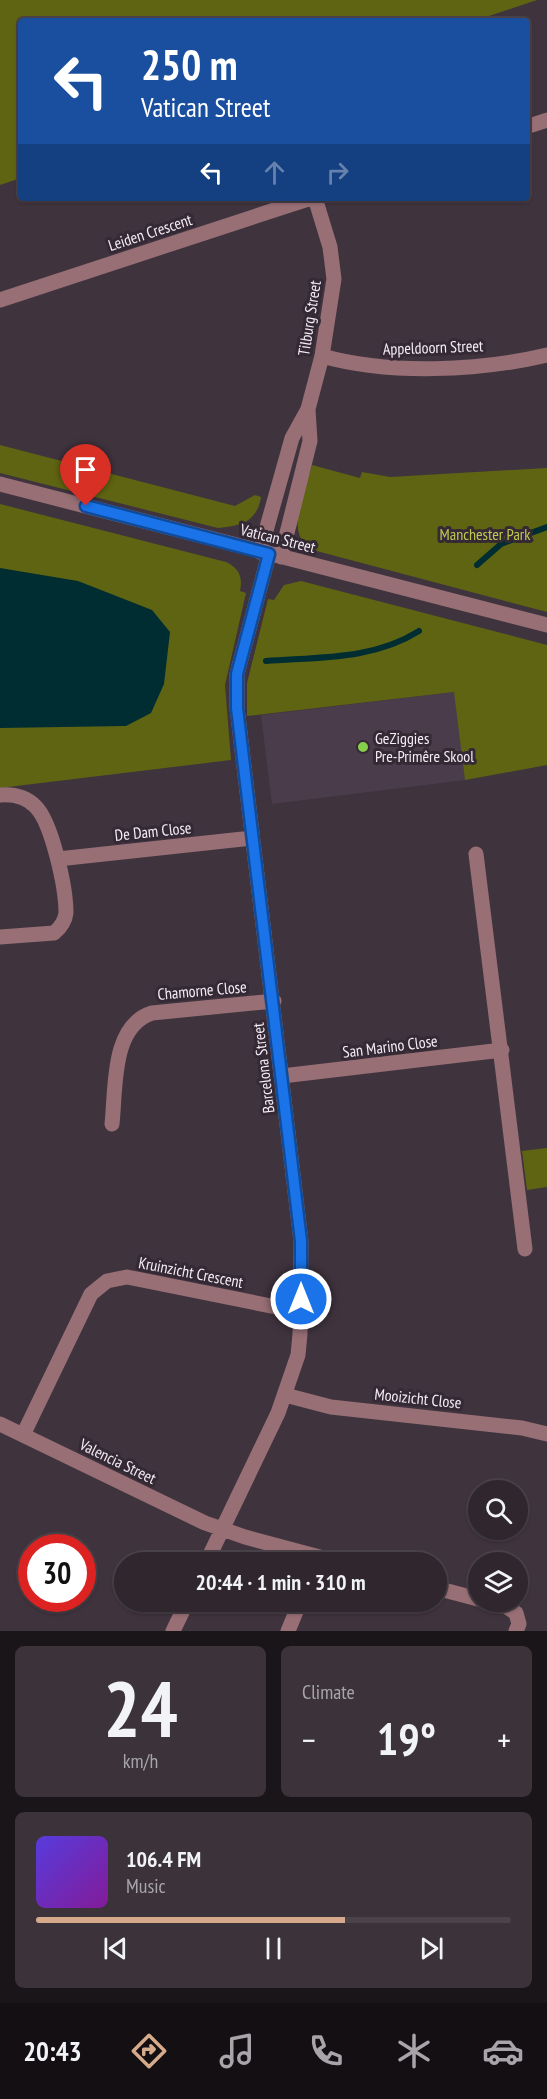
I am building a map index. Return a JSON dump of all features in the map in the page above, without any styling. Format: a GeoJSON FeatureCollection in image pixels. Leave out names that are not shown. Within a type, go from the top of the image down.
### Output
{"type":"FeatureCollection","features":[{"type":"Feature","properties":{"kind":"street"},"geometry":{"type":"LineString","coordinates":[[530,126],[547,120]]}},
{"type":"Feature","properties":{"kind":"street","name":"Leiden Crescent"},"geometry":{"type":"LineString","coordinates":[[0,300],[301,201]]}},
{"type":"Feature","properties":{"kind":"street","name":"Tilburg Street"},"geometry":{"type":"LineString","coordinates":[[270,554],[292,438],[308,409],[322,356],[334,279],[330,247],[316,201]]}},
{"type":"Feature","properties":{"kind":"street","name":"Appeldoorn Street"},"geometry":{"type":"LineString","coordinates":[[322,356],[384,369],[411,369],[503,362],[547,355]]}},
{"type":"Feature","properties":{"kind":"street","name":"Tilburg Street"},"geometry":{"type":"LineString","coordinates":[[270,554],[310,441],[308,409]]}},
{"type":"Feature","properties":{"kind":"street","name":"Vatican Street"},"geometry":{"type":"LineString","coordinates":[[0,484],[547,625]]}},
{"type":"Feature","properties":{"kind":"street","name":"Barcelona Street"},"geometry":{"type":"LineString","coordinates":[[211,1552],[285,1395],[297,1355],[301,1312],[301,1241],[236,686],[270,554]]}},
{"type":"Feature","properties":{"kind":"street"},"geometry":{"type":"LineString","coordinates":[[0,795],[12,794],[35,806],[46,822],[58,859],[66,913],[60,928],[54,933],[0,937]]}},
{"type":"Feature","properties":{"kind":"street","name":"De Dam Close"},"geometry":{"type":"LineString","coordinates":[[58,859],[252,838]]}},
{"type":"Feature","properties":{"kind":"street"},"geometry":{"type":"LineString","coordinates":[[476,854],[525,1249]]}},
{"type":"Feature","properties":{"kind":"street","name":"Chamorne Close"},"geometry":{"type":"LineString","coordinates":[[112,1124],[123,1042],[134,1022],[152,1013],[274,1001]]}},
{"type":"Feature","properties":{"kind":"street","name":"San Marino Close"},"geometry":{"type":"LineString","coordinates":[[282,1076],[502,1050]]}},
{"type":"Feature","properties":{"kind":"street","name":"Kruinzicht Crescent"},"geometry":{"type":"LineString","coordinates":[[23,1435],[91,1294],[107,1281],[127,1277],[301,1312]]}},
{"type":"Feature","properties":{"kind":"street","name":"Mooizicht Close"},"geometry":{"type":"LineString","coordinates":[[285,1395],[331,1407],[522,1428],[547,1434]]}},
{"type":"Feature","properties":{"kind":"street","name":"Valencia Street"},"geometry":{"type":"LineString","coordinates":[[0,1424],[222,1529],[294,1552]]}},
{"type":"Feature","properties":{"kind":"street"},"geometry":{"type":"LineString","coordinates":[[447,1591],[468,1596]]}},
{"type":"Feature","properties":{"kind":"street"},"geometry":{"type":"LineString","coordinates":[[173,1631],[182,1612]]}},
{"type":"Feature","properties":{"kind":"street"},"geometry":{"type":"LineString","coordinates":[[288,1631],[296,1612]]}},
{"type":"Feature","properties":{"kind":"street"},"geometry":{"type":"LineString","coordinates":[[514,1612],[519,1624],[516,1631]]}},
{"type":"Feature","properties":{"kind":"shaded area","name":"GeZiggies Pre-Primêre Skool"},"geometry":{"type":"Polygon","coordinates":[[[455,692],[465,780],[272,804],[261,715],[455,692]]]}},
{"type":"Feature","properties":{"kind":"green space"},"geometry":{"type":"Polygon","coordinates":[[[0,0],[537,0],[483,18],[18,18],[18,179],[0,185],[0,0]]]}},
{"type":"Feature","properties":{"kind":"green space"},"geometry":{"type":"Polygon","coordinates":[[[0,445],[235,506],[255,495],[261,497],[256,512],[247,521],[234,526],[218,528],[0,473],[0,445]]]}},
{"type":"Feature","properties":{"kind":"green space","name":"Manchester Park"},"geometry":{"type":"Polygon","coordinates":[[[312,465],[360,478],[362,472],[390,477],[547,468],[547,612],[309,549],[298,531],[298,520],[312,465]]]}},
{"type":"Feature","properties":{"kind":"green space"},"geometry":{"type":"Polygon","coordinates":[[[0,504],[226,562],[237,570],[241,581],[240,591],[246,593],[225,685],[231,760],[0,788],[0,504]]]}},
{"type":"Feature","properties":{"kind":"green space"},"geometry":{"type":"Polygon","coordinates":[[[301,581],[547,645],[547,765],[465,780],[454,692],[247,716],[247,683],[268,599],[274,600],[284,585],[301,581]]]}},
{"type":"Feature","properties":{"kind":"green space"},"geometry":{"type":"Polygon","coordinates":[[[547,1148],[547,1187],[527,1190],[522,1151],[547,1148]]]}},
{"type":"Feature","properties":{"kind":"water"},"geometry":{"type":"Polygon","coordinates":[[[0,568],[78,581],[152,610],[170,632],[164,684],[151,713],[126,726],[0,728],[0,568]]]}},
{"type":"Feature","properties":{"kind":"waterway"},"geometry":{"type":"LineString","coordinates":[[477,565],[501,544],[547,527]]}},
{"type":"Feature","properties":{"kind":"waterway"},"geometry":{"type":"LineString","coordinates":[[266,661],[364,652],[383,647],[419,631]]}},
{"type":"Feature","properties":{"kind":"place","name":"GeZiggies Pre-Primêre Skool"},"geometry":{"type":"Point","coordinates":[363,747]}},
{"type":"Feature","properties":{"kind":"route"},"geometry":{"type":"LineString","coordinates":[[86,506],[269,554],[237,674],[236,686],[301,1241],[301,1299]]}}]}
